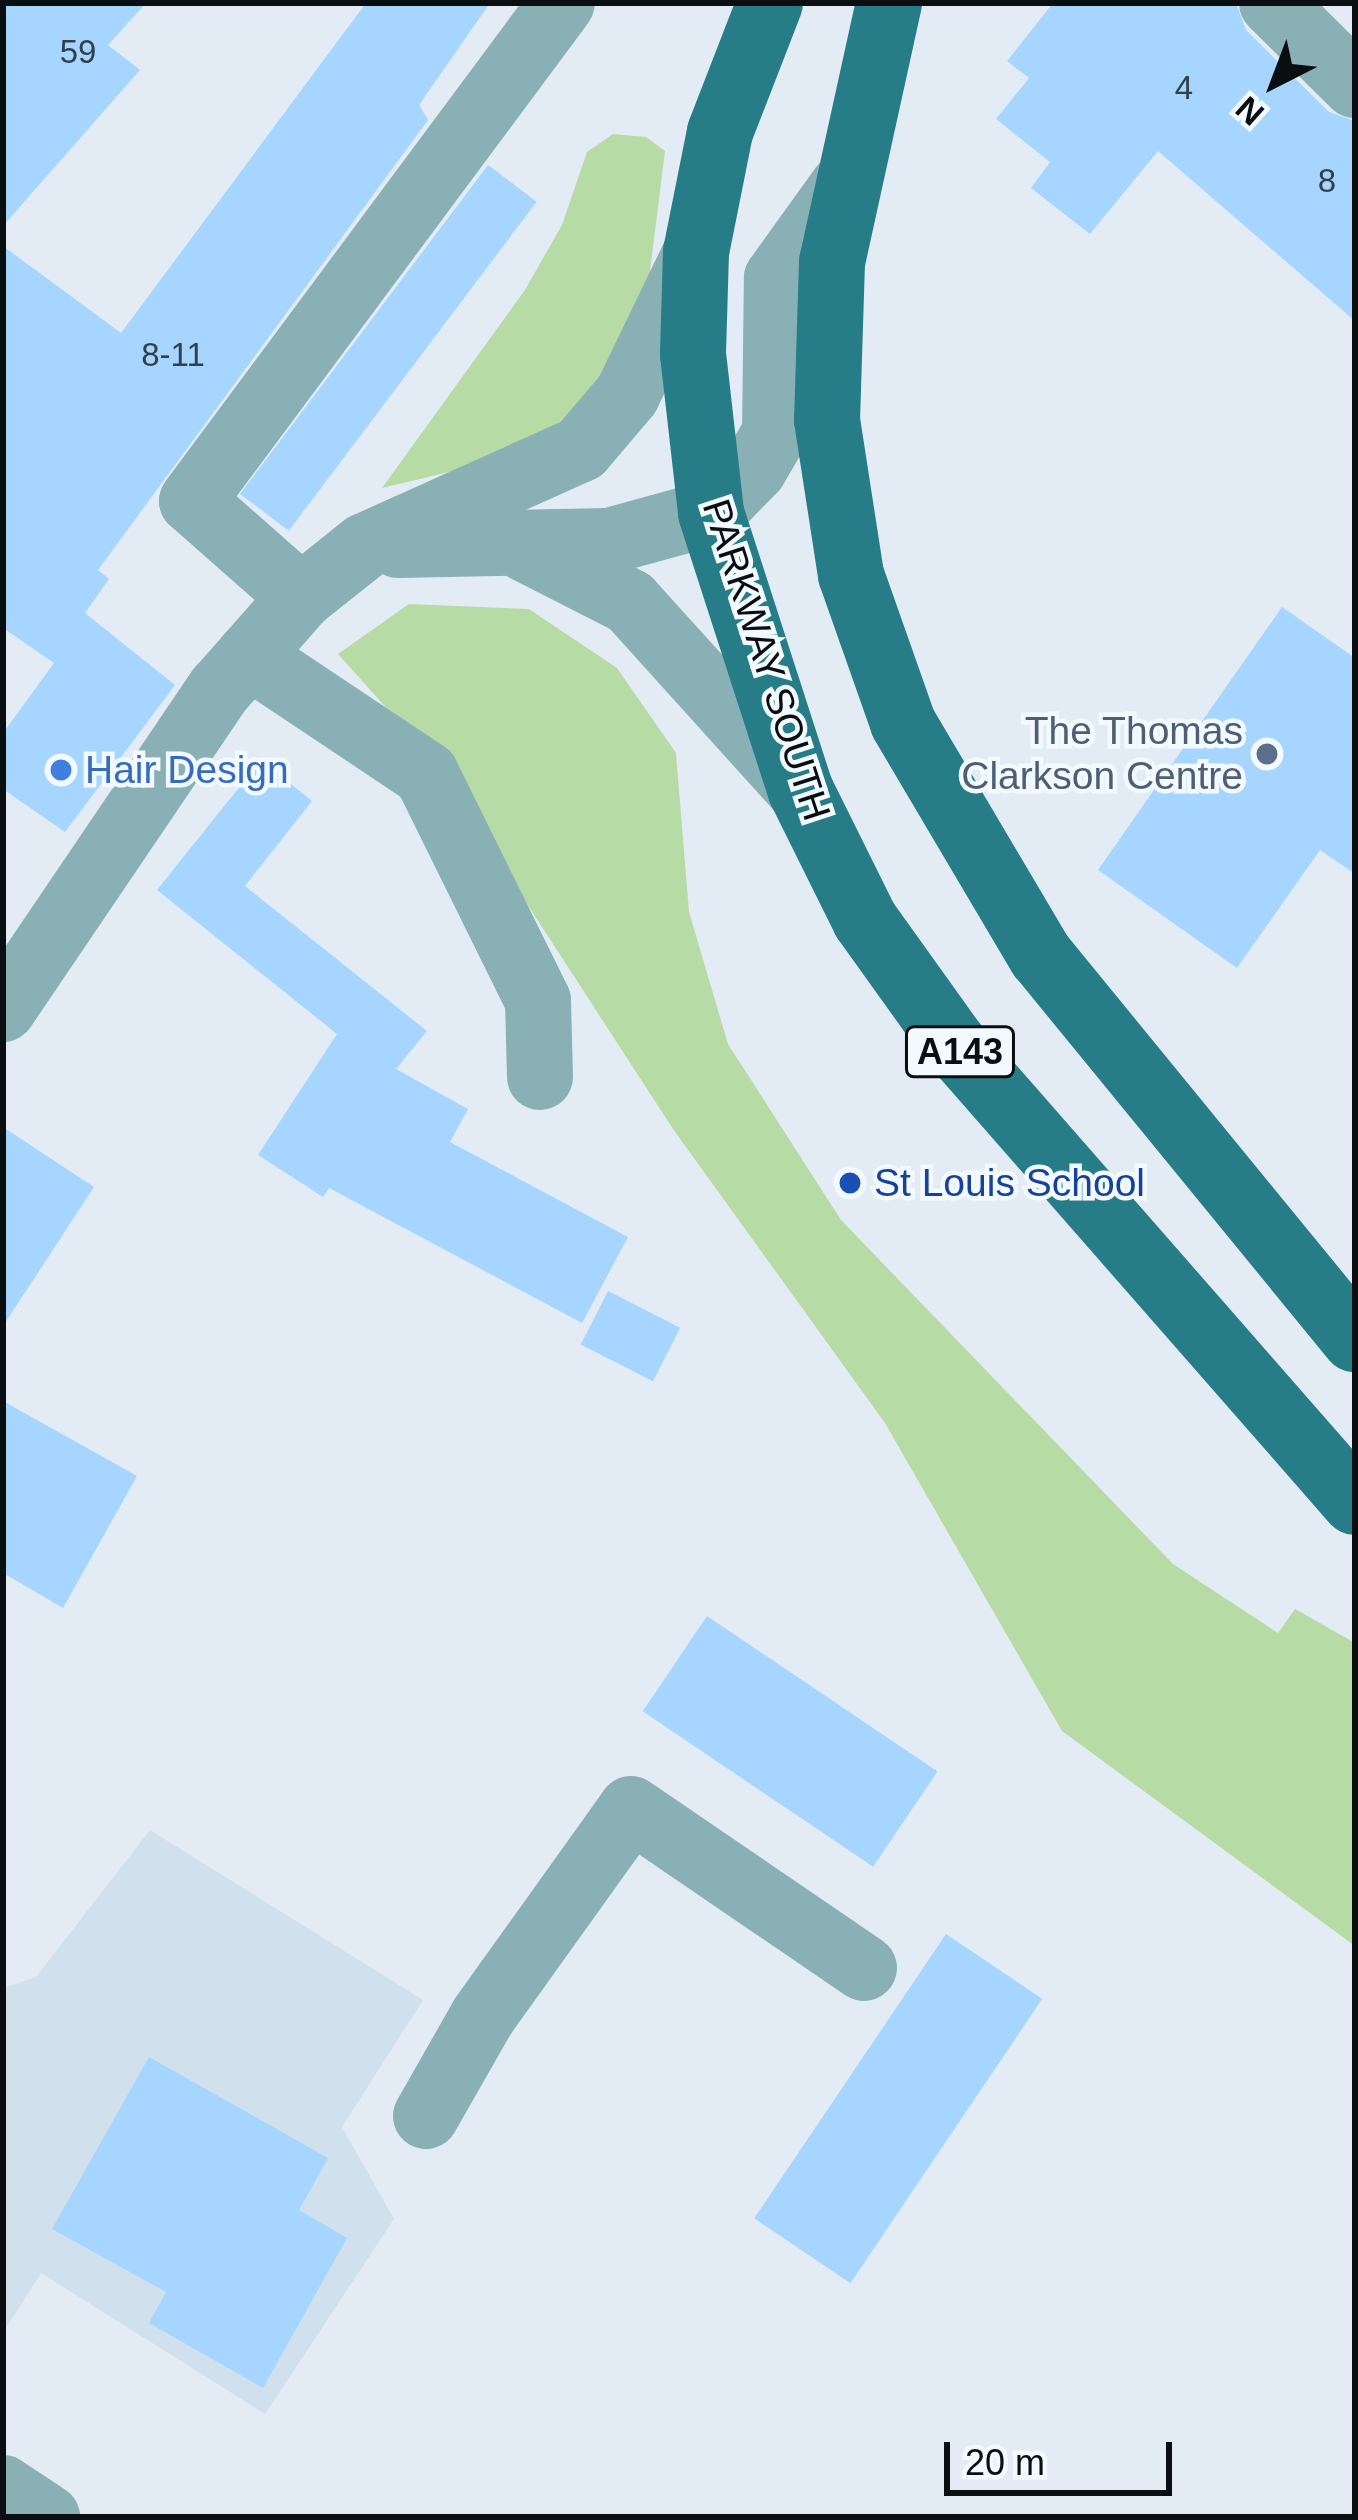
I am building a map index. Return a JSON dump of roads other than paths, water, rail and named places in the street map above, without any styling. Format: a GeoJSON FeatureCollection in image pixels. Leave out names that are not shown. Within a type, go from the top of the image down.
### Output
{"type":"FeatureCollection","features":[{"type":"Feature","properties":{"kind":"main road","name":"PARKWAY SOUTH"},"geometry":{"type":"LineString","coordinates":[[770,3],[719,132],[696,252],[693,354],[711,513],[801,791],[865,920],[952,1043],[1355,1502]]}},
{"type":"Feature","properties":{"kind":"main road"},"geometry":{"type":"LineString","coordinates":[[889,3],[843,186],[832,262],[827,420],[851,575],[903,723],[1041,956],[1355,1340]]}},
{"type":"Feature","properties":{"kind":"street"},"geometry":{"type":"LineString","coordinates":[[301,597],[192,501],[562,3]]}},
{"type":"Feature","properties":{"kind":"street"},"geometry":{"type":"LineString","coordinates":[[1272,3],[1355,85]]}},
{"type":"Feature","properties":{"kind":"street"},"geometry":{"type":"LineString","coordinates":[[365,546],[608,542],[711,513],[775,433],[777,278],[843,186]]}},
{"type":"Feature","properties":{"kind":"street"},"geometry":{"type":"LineString","coordinates":[[3,1009],[249,656],[301,597],[365,546],[581,449],[627,395],[696,252]]}},
{"type":"Feature","properties":{"kind":"street"},"geometry":{"type":"LineString","coordinates":[[515,544],[630,602],[801,791]]}},
{"type":"Feature","properties":{"kind":"street"},"geometry":{"type":"LineString","coordinates":[[249,656],[426,774],[538,1001],[541,1077]]}},
{"type":"Feature","properties":{"kind":"street"},"geometry":{"type":"LineString","coordinates":[[426,2116],[483,2017],[632,1809],[864,1968]]}},
{"type":"Feature","properties":{"kind":"street"},"geometry":{"type":"LineString","coordinates":[[3,2488],[47,2517]]}},
{"type":"Feature","properties":{"kind":"place","name":"The Thomas Clarkson Centre"},"geometry":{"type":"Point","coordinates":[1267,754]}},
{"type":"Feature","properties":{"kind":"place","name":"Hair Design"},"geometry":{"type":"Point","coordinates":[61,770]}},
{"type":"Feature","properties":{"kind":"place","name":"St Louis School"},"geometry":{"type":"Point","coordinates":[850,1183]}}]}
